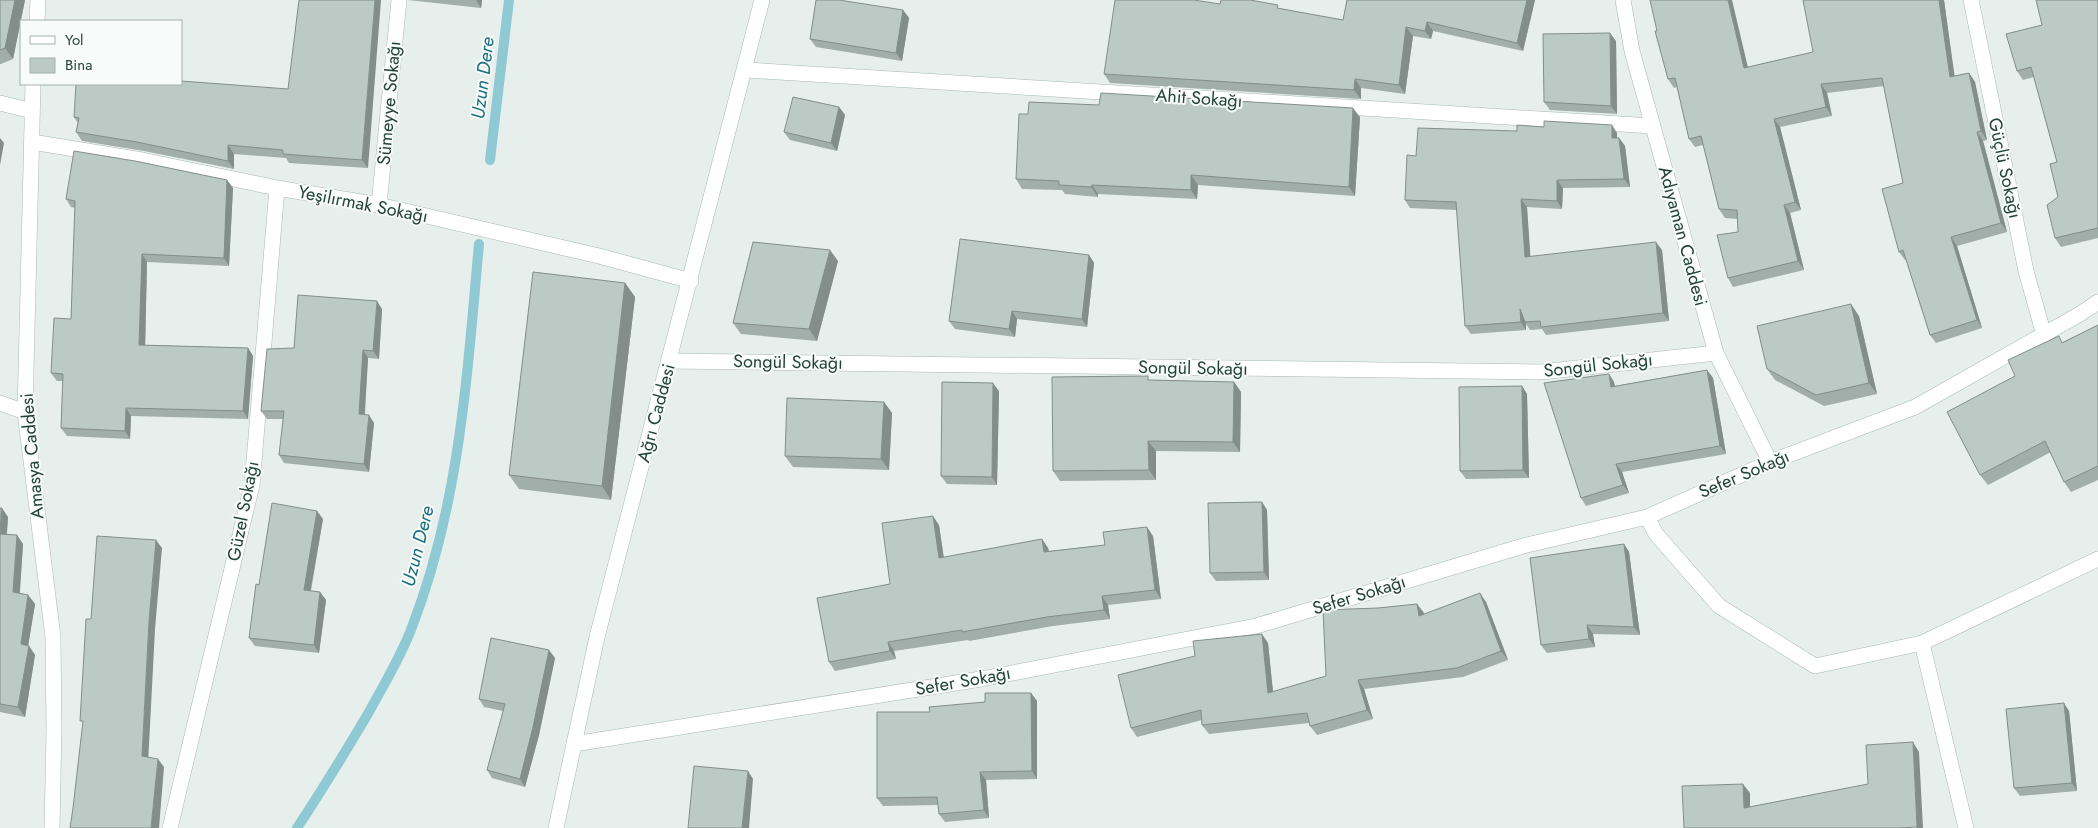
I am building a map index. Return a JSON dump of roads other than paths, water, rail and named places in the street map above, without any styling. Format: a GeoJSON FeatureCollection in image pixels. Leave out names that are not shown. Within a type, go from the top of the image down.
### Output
{"type":"FeatureCollection","features":[{"type":"Feature","properties":{"kind":"street"},"geometry":{"type":"LineString","coordinates":[[37,20],[38,0]]}},
{"type":"Feature","properties":{"kind":"street","name":"Sümeyye Sokağı"},"geometry":{"type":"LineString","coordinates":[[379,205],[399,0]]}},
{"type":"Feature","properties":{"kind":"street","name":"Ağrı Caddesi"},"geometry":{"type":"LineString","coordinates":[[556,828],[597,637],[746,70],[762,0]]}},
{"type":"Feature","properties":{"kind":"street","name":"Adıyaman Caddesi"},"geometry":{"type":"LineString","coordinates":[[1624,0],[1632,51],[1716,353],[1770,462]]}},
{"type":"Feature","properties":{"kind":"street","name":"Güçlü Sokağı"},"geometry":{"type":"LineString","coordinates":[[1970,0],[2026,271],[2044,335]]}},
{"type":"Feature","properties":{"kind":"street","name":"Ahit Sokağı"},"geometry":{"type":"LineString","coordinates":[[746,70],[1653,126]]}},
{"type":"Feature","properties":{"kind":"street","name":"Amasya Caddesi"},"geometry":{"type":"LineString","coordinates":[[33,85],[25,412],[53,637],[52,828]]}},
{"type":"Feature","properties":{"kind":"street"},"geometry":{"type":"LineString","coordinates":[[0,103],[32,111]]}},
{"type":"Feature","properties":{"kind":"street","name":"Yeşilırmak Sokağı"},"geometry":{"type":"LineString","coordinates":[[32,142],[142,160],[277,188],[379,205],[598,256],[691,281]]}},
{"type":"Feature","properties":{"kind":"street","name":"Güzel Sokağı"},"geometry":{"type":"LineString","coordinates":[[170,828],[252,485],[277,188]]}},
{"type":"Feature","properties":{"kind":"street","name":"Sefer Sokağı"},"geometry":{"type":"LineString","coordinates":[[574,744],[981,678],[1256,626],[1523,546],[1647,517],[1770,462],[1915,407],[2044,335],[2098,302]]}},
{"type":"Feature","properties":{"kind":"street","name":"Songül Sokağı"},"geometry":{"type":"LineString","coordinates":[[670,360],[1541,372],[1716,353]]}},
{"type":"Feature","properties":{"kind":"street"},"geometry":{"type":"LineString","coordinates":[[0,403],[25,412]]}},
{"type":"Feature","properties":{"kind":"street"},"geometry":{"type":"LineString","coordinates":[[1647,517],[1656,534],[1719,606],[1815,666],[1922,643],[2098,559]]}},
{"type":"Feature","properties":{"kind":"street"},"geometry":{"type":"LineString","coordinates":[[1922,643],[1966,828]]}},
{"type":"Feature","properties":{"kind":"waterway","name":"Uzun Dere"},"geometry":{"type":"LineString","coordinates":[[490,160],[509,0]]}},
{"type":"Feature","properties":{"kind":"waterway","name":"Uzun Dere"},"geometry":{"type":"LineString","coordinates":[[297,828],[352,741],[392,670],[408,638],[428,580],[441,533],[459,438],[479,244]]}}]}
